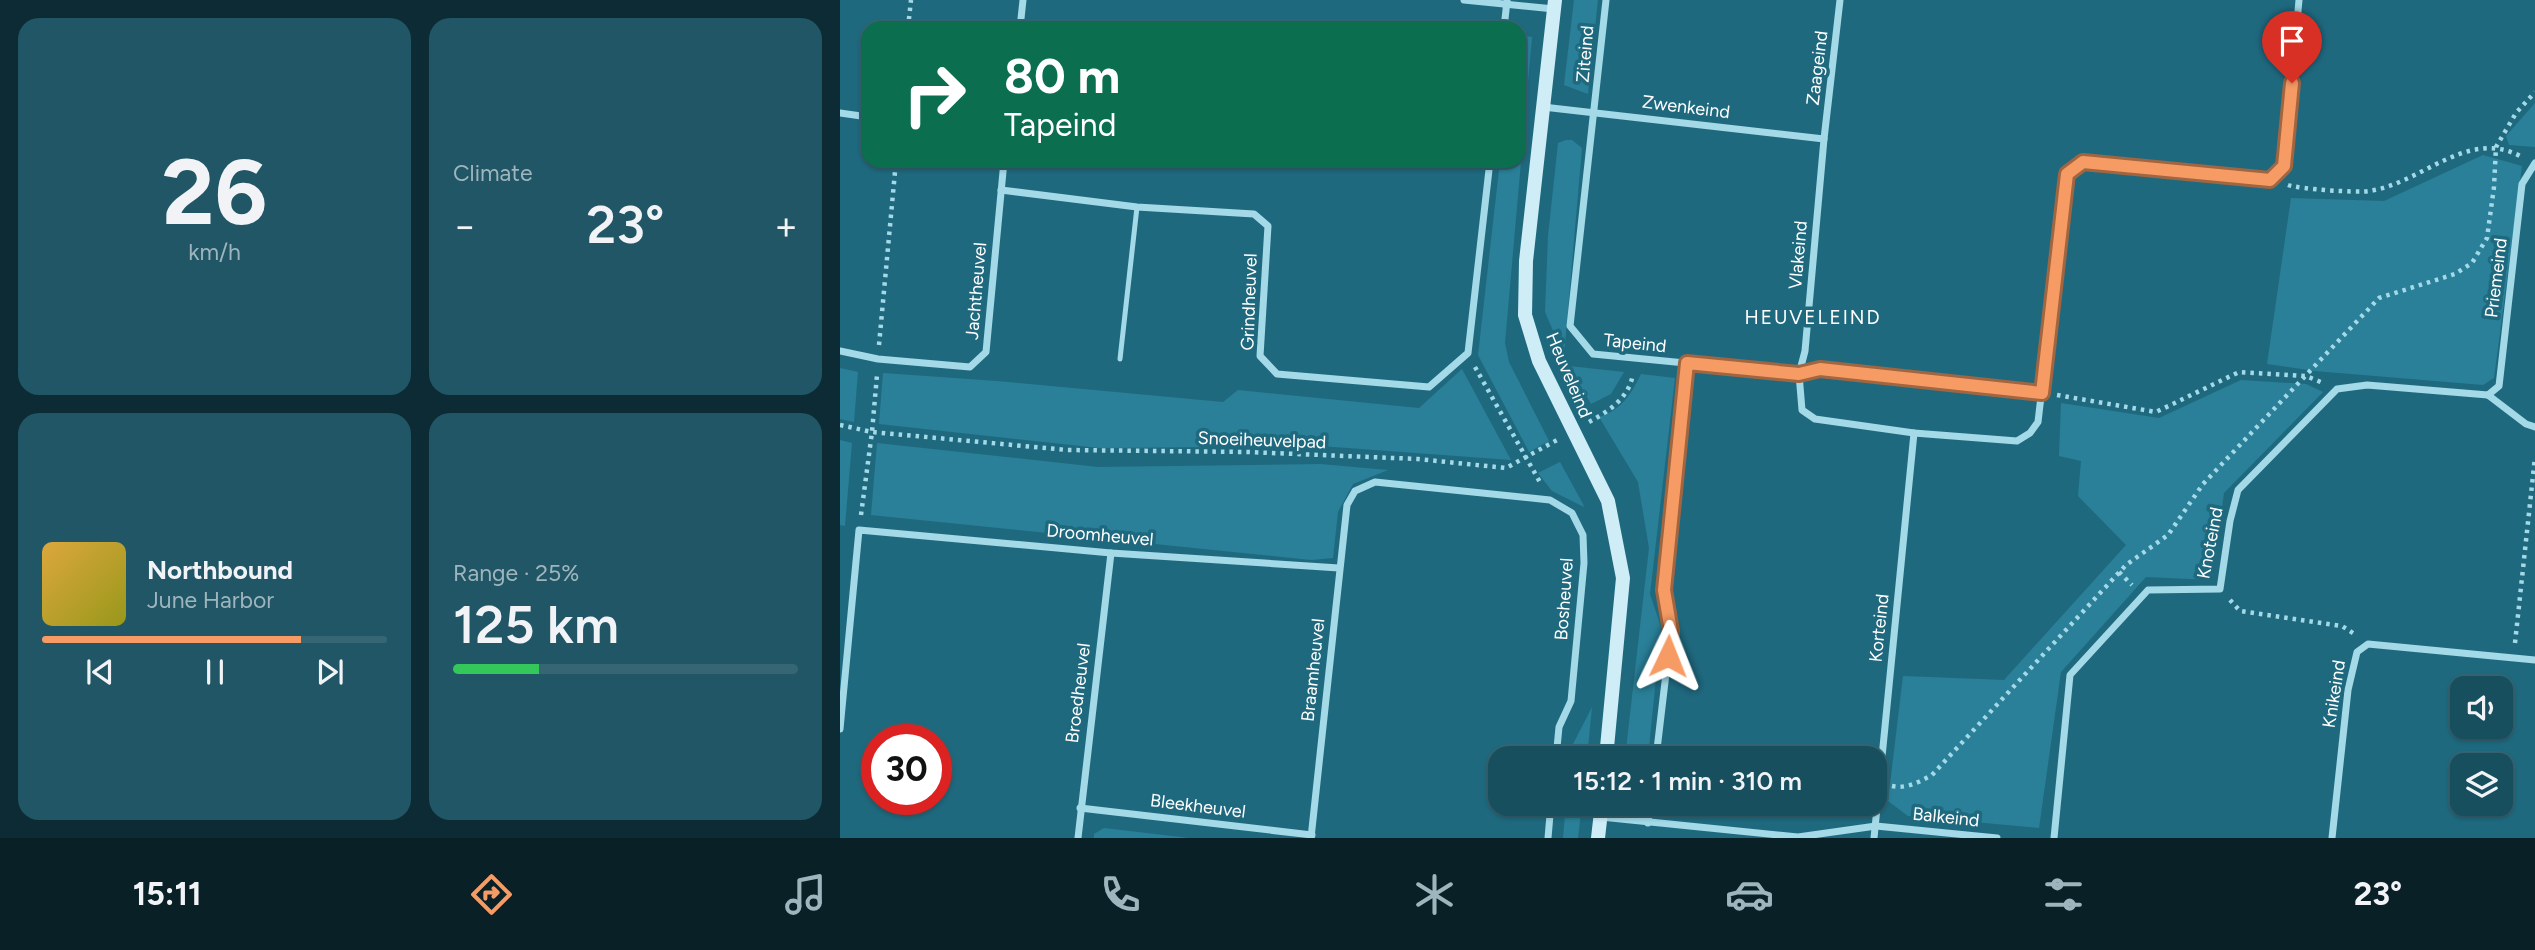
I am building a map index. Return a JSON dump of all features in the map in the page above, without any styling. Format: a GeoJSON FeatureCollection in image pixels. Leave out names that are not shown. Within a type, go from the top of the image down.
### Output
{"type":"FeatureCollection","features":[{"type":"Feature","properties":{"kind":"street"},"geometry":{"type":"LineString","coordinates":[[1021,21],[1023,0]]}},
{"type":"Feature","properties":{"kind":"street"},"geometry":{"type":"LineString","coordinates":[[1464,0],[1555,5]]}},
{"type":"Feature","properties":{"kind":"street","name":"Ziteind"},"geometry":{"type":"LineString","coordinates":[[1595,112],[1606,0]]}},
{"type":"Feature","properties":{"kind":"street","name":"Zaageind"},"geometry":{"type":"LineString","coordinates":[[1824,139],[1840,0]]}},
{"type":"Feature","properties":{"kind":"street"},"geometry":{"type":"LineString","coordinates":[[1799,374],[1802,410],[1815,419],[1914,433],[2017,441],[2030,433],[2038,422],[2067,174],[2083,162],[2270,180],[2284,166],[2299,0]]}},
{"type":"Feature","properties":{"kind":"street"},"geometry":{"type":"LineString","coordinates":[[1505,21],[1507,2]]}},
{"type":"Feature","properties":{"kind":"street","name":"Heuveleind"},"geometry":{"type":"LineString","coordinates":[[1555,5],[1526,261],[1525,316],[1539,361],[1608,501],[1623,578],[1607,746]]}},
{"type":"Feature","properties":{"kind":"street","name":"Zwenkeind"},"geometry":{"type":"LineString","coordinates":[[1543,107],[1824,139]]}},
{"type":"Feature","properties":{"kind":"street","name":"Tapeind"},"geometry":{"type":"LineString","coordinates":[[1595,112],[1570,326],[1593,354],[1799,374],[1820,369],[2042,393]]}},
{"type":"Feature","properties":{"kind":"street"},"geometry":{"type":"LineString","coordinates":[[840,113],[861,116]]}},
{"type":"Feature","properties":{"kind":"street","name":"Vlakeind"},"geometry":{"type":"LineString","coordinates":[[1799,374],[1805,351],[1824,139]]}},
{"type":"Feature","properties":{"kind":"street","name":"Priemeind"},"geometry":{"type":"LineString","coordinates":[[2488,395],[2499,386],[2522,184],[2534,163]]}},
{"type":"Feature","properties":{"kind":"street","name":"Jachtheuvel"},"geometry":{"type":"LineString","coordinates":[[840,351],[878,359],[970,367],[986,352],[1003,168]]}},
{"type":"Feature","properties":{"kind":"street"},"geometry":{"type":"LineString","coordinates":[[1468,353],[1489,168]]}},
{"type":"Feature","properties":{"kind":"street","name":"Grindheuvel"},"geometry":{"type":"LineString","coordinates":[[1001,190],[1137,207],[1254,214],[1268,226],[1260,356],[1277,374],[1429,387],[1468,353]]}},
{"type":"Feature","properties":{"kind":"street"},"geometry":{"type":"LineString","coordinates":[[1657,746],[1671,631],[1664,590],[1687,363]]}},
{"type":"Feature","properties":{"kind":"street"},"geometry":{"type":"LineString","coordinates":[[2337,388],[2367,385],[2488,395],[2526,424],[2535,427]]}},
{"type":"Feature","properties":{"kind":"street","name":"Knoteind"},"geometry":{"type":"LineString","coordinates":[[2054,838],[2070,675],[2148,590],[2220,589],[2230,521],[2238,490],[2337,388]]}},
{"type":"Feature","properties":{"kind":"street","name":"Korteind"},"geometry":{"type":"LineString","coordinates":[[1883,746],[1914,433]]}},
{"type":"Feature","properties":{"kind":"street","name":"Braamheuvel"},"geometry":{"type":"LineString","coordinates":[[1311,837],[1347,505],[1356,491],[1375,482],[1550,500]]}},
{"type":"Feature","properties":{"kind":"street","name":"Bosheuvel"},"geometry":{"type":"LineString","coordinates":[[1550,500],[1572,513],[1583,535],[1584,563],[1571,701],[1559,727],[1557,746]]}},
{"type":"Feature","properties":{"kind":"street","name":"Droomheuvel"},"geometry":{"type":"LineString","coordinates":[[843,673],[859,530],[1339,568]]}},
{"type":"Feature","properties":{"kind":"street","name":"Broedheuvel"},"geometry":{"type":"LineString","coordinates":[[1078,838],[1111,552]]}},
{"type":"Feature","properties":{"kind":"street","name":"Knikeind"},"geometry":{"type":"LineString","coordinates":[[2332,838],[2348,690],[2357,652],[2368,644],[2535,660]]}},
{"type":"Feature","properties":{"kind":"street"},"geometry":{"type":"LineString","coordinates":[[840,729],[843,673]]}},
{"type":"Feature","properties":{"kind":"street","name":"Bleekheuvel"},"geometry":{"type":"LineString","coordinates":[[1080,808],[1311,837]]}},
{"type":"Feature","properties":{"kind":"street"},"geometry":{"type":"LineString","coordinates":[[1548,838],[1550,816]]}},
{"type":"Feature","properties":{"kind":"street"},"geometry":{"type":"LineString","coordinates":[[1598,838],[1600,816]]}},
{"type":"Feature","properties":{"kind":"street","name":"Balkeind"},"geometry":{"type":"LineString","coordinates":[[1623,816],[1648,823],[1798,837],[1876,826],[1997,838]]}},
{"type":"Feature","properties":{"kind":"street"},"geometry":{"type":"LineString","coordinates":[[1648,823],[1649,816]]}},
{"type":"Feature","properties":{"kind":"street","name":"Korteind"},"geometry":{"type":"LineString","coordinates":[[1874,838],[1877,816]]}},
{"type":"Feature","properties":{"kind":"lane"},"geometry":{"type":"LineString","coordinates":[[1120,359],[1137,207]]}},
{"type":"Feature","properties":{"kind":"path"},"geometry":{"type":"LineString","coordinates":[[909,21],[911,0]]}},
{"type":"Feature","properties":{"kind":"path"},"geometry":{"type":"LineString","coordinates":[[1887,785],[1899,788],[1913,785],[1932,775],[2126,565],[2168,535],[2203,484],[2379,298],[2455,274],[2472,263],[2487,238],[2496,148],[2516,113],[2535,92]]}},
{"type":"Feature","properties":{"kind":"path"},"geometry":{"type":"LineString","coordinates":[[2270,180],[2293,187],[2368,191],[2417,175],[2466,150],[2496,148],[2534,163]]}},
{"type":"Feature","properties":{"kind":"path"},"geometry":{"type":"LineString","coordinates":[[1468,353],[1550,500]]}},
{"type":"Feature","properties":{"kind":"path","name":"Snoeiheuvelpad"},"geometry":{"type":"LineString","coordinates":[[840,425],[872,432],[1068,450],[1248,452],[1392,458],[1506,468],[1612,409],[1631,384],[1636,359]]}},
{"type":"Feature","properties":{"kind":"path"},"geometry":{"type":"LineString","coordinates":[[2042,393],[2156,412],[2239,372],[2306,376],[2337,388]]}},
{"type":"Feature","properties":{"kind":"path"},"geometry":{"type":"LineString","coordinates":[[2513,658],[2535,457]]}},
{"type":"Feature","properties":{"kind":"path"},"geometry":{"type":"LineString","coordinates":[[2220,589],[2240,611],[2342,626],[2368,644]]}},
{"type":"Feature","properties":{"kind":"shaded area"},"geometry":{"type":"Polygon","coordinates":[[[1574,0],[1598,0],[1588,94],[1564,85],[1574,0]]]}},
{"type":"Feature","properties":{"kind":"shaded area"},"geometry":{"type":"Polygon","coordinates":[[[1526,36],[1532,37],[1526,105],[1526,36]]]}},
{"type":"Feature","properties":{"kind":"shaded area"},"geometry":{"type":"Polygon","coordinates":[[[2535,103],[2535,147],[2509,145],[2506,136],[2535,103]]]}},
{"type":"Feature","properties":{"kind":"shaded area"},"geometry":{"type":"Polygon","coordinates":[[[1572,140],[1582,148],[1564,356],[1545,312],[1548,236],[1558,143],[1572,140]]]}},
{"type":"Feature","properties":{"kind":"shaded area"},"geometry":{"type":"Polygon","coordinates":[[[2483,155],[2522,166],[2494,378],[2483,385],[2315,371],[2267,364],[2291,198],[2384,201],[2483,155]]]}},
{"type":"Feature","properties":{"kind":"shaded area"},"geometry":{"type":"Polygon","coordinates":[[[1499,168],[1520,168],[1505,343],[1509,362],[1549,441],[1529,452],[1478,355],[1499,168]]]}},
{"type":"Feature","properties":{"kind":"shaded area"},"geometry":{"type":"Polygon","coordinates":[[[1569,366],[1624,372],[1611,394],[1591,404],[1569,366]]]}},
{"type":"Feature","properties":{"kind":"shaded area"},"geometry":{"type":"Polygon","coordinates":[[[840,368],[858,372],[854,422],[840,419],[840,368]]]}},
{"type":"Feature","properties":{"kind":"shaded area"},"geometry":{"type":"Polygon","coordinates":[[[1462,369],[1511,460],[1320,446],[1099,448],[879,424],[883,373],[1223,402],[1238,390],[1419,408],[1462,369]]]}},
{"type":"Feature","properties":{"kind":"shaded area"},"geometry":{"type":"Polygon","coordinates":[[[1641,374],[1675,378],[1650,594],[1661,627],[1649,746],[1626,746],[1649,548],[1638,482],[1599,417],[1614,410],[1641,374]]]}},
{"type":"Feature","properties":{"kind":"shaded area"},"geometry":{"type":"Polygon","coordinates":[[[2241,380],[2306,384],[2323,392],[2224,493],[2212,580],[2146,577],[2061,672],[2039,828],[1908,816],[1888,801],[1903,676],[2004,680],[2126,545],[2078,496],[2081,461],[2059,456],[2061,403],[2159,418],[2241,380]]]}},
{"type":"Feature","properties":{"kind":"shaded area"},"geometry":{"type":"Polygon","coordinates":[[[840,440],[852,443],[845,526],[840,525],[840,440]]]}},
{"type":"Feature","properties":{"kind":"shaded area"},"geometry":{"type":"Polygon","coordinates":[[[877,443],[1098,467],[1320,464],[1388,470],[1353,484],[1338,512],[1333,558],[1311,560],[871,515],[877,443]]]}},
{"type":"Feature","properties":{"kind":"shaded area"},"geometry":{"type":"Polygon","coordinates":[[[1560,462],[1584,507],[1552,491],[1538,473],[1560,462]]]}},
{"type":"Feature","properties":{"kind":"shaded area"},"geometry":{"type":"Polygon","coordinates":[[[1592,707],[1588,746],[1572,746],[1592,707]]]}},
{"type":"Feature","properties":{"kind":"shaded area"},"geometry":{"type":"Polygon","coordinates":[[[1565,816],[1581,816],[1578,838],[1563,838],[1565,816]]]}},
{"type":"Feature","properties":{"kind":"shaded area"},"geometry":{"type":"Polygon","coordinates":[[[1104,828],[1189,838],[1094,838],[1094,834],[1104,828]]]}},
{"type":"Feature","properties":{"kind":"district","name":"HEUVELEIND"},"geometry":{"type":"Point","coordinates":[1813,317]}},
{"type":"Feature","properties":{"kind":"route"},"geometry":{"type":"LineString","coordinates":[[1668,656],[1671,631],[1664,590],[1687,363],[1799,374],[1820,369],[2042,393],[2067,174],[2083,162],[2270,180],[2284,166],[2292,83]]}}]}
